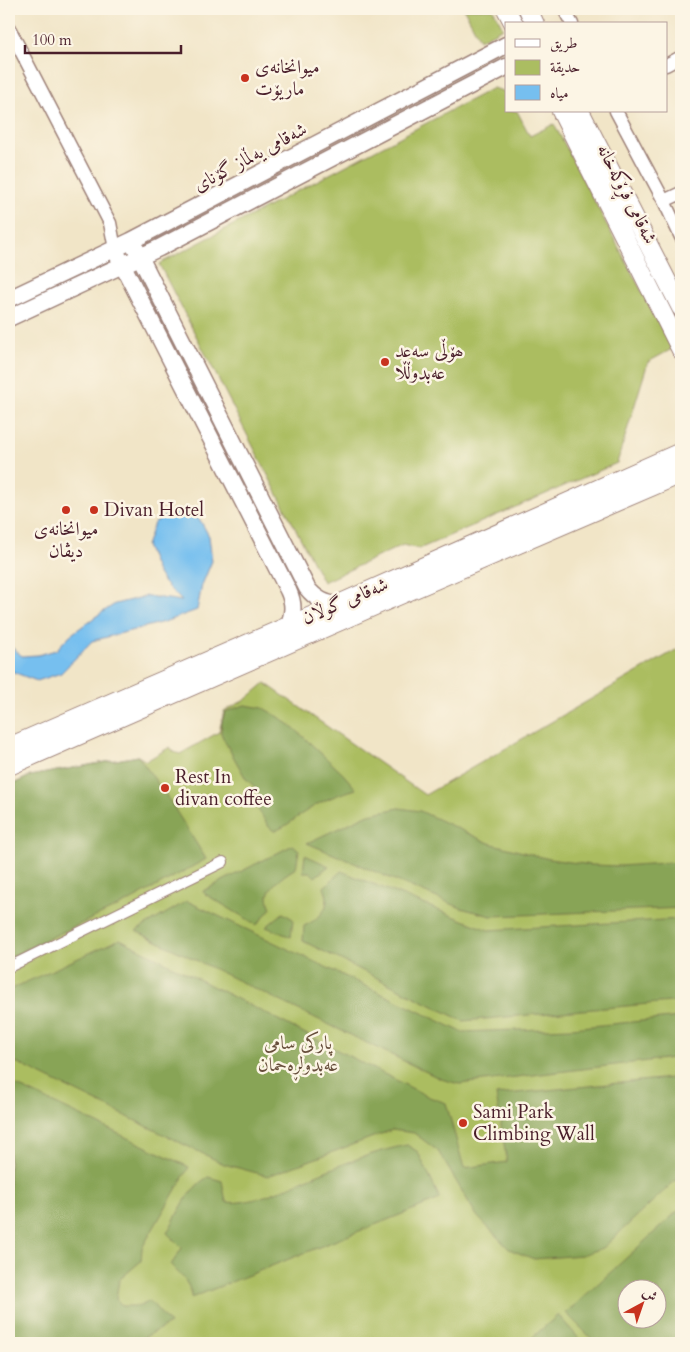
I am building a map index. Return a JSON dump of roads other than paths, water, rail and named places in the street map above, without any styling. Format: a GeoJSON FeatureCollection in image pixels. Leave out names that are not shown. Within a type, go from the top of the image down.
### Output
{"type":"FeatureCollection","features":[{"type":"Feature","properties":{"kind":"main road"},"geometry":{"type":"LineString","coordinates":[[506,9],[513,22]]}},
{"type":"Feature","properties":{"kind":"main road"},"geometry":{"type":"LineString","coordinates":[[528,9],[534,22]]}},
{"type":"Feature","properties":{"kind":"main road","name":"شەقامی فڕۆکەخانە"},"geometry":{"type":"LineString","coordinates":[[562,112],[681,350]]}},
{"type":"Feature","properties":{"kind":"main road","name":"شەقامی فڕۆکەخانە"},"geometry":{"type":"LineString","coordinates":[[581,112],[681,308]]}},
{"type":"Feature","properties":{"kind":"main road","name":"شەقامی گوڵان"},"geometry":{"type":"LineString","coordinates":[[9,765],[288,626],[678,459]]}},
{"type":"Feature","properties":{"kind":"main road","name":"شەقامی گوڵان"},"geometry":{"type":"LineString","coordinates":[[9,748],[142,698],[678,459]]}},
{"type":"Feature","properties":{"kind":"street"},"geometry":{"type":"LineString","coordinates":[[564,9],[571,22]]}},
{"type":"Feature","properties":{"kind":"street"},"geometry":{"type":"LineString","coordinates":[[9,28],[110,223],[115,249],[288,590],[293,610],[288,626]]}},
{"type":"Feature","properties":{"kind":"street","name":"شەقامی یەڵماز گۆنای"},"geometry":{"type":"LineString","coordinates":[[9,299],[131,241],[505,45]]}},
{"type":"Feature","properties":{"kind":"street"},"geometry":{"type":"LineString","coordinates":[[668,63],[681,57]]}},
{"type":"Feature","properties":{"kind":"street","name":"شەقامی یەڵماز گۆنای"},"geometry":{"type":"LineString","coordinates":[[9,318],[140,257],[505,68]]}},
{"type":"Feature","properties":{"kind":"street"},"geometry":{"type":"LineString","coordinates":[[617,112],[681,237]]}},
{"type":"Feature","properties":{"kind":"street"},"geometry":{"type":"LineString","coordinates":[[664,201],[681,193]]}},
{"type":"Feature","properties":{"kind":"street"},"geometry":{"type":"LineString","coordinates":[[110,223],[131,241],[140,257],[304,581],[312,594],[318,599],[339,605]]}},
{"type":"Feature","properties":{"kind":"street"},"geometry":{"type":"LineString","coordinates":[[288,590],[296,594],[300,593],[303,590],[304,581]]}},
{"type":"Feature","properties":{"kind":"street"},"geometry":{"type":"LineString","coordinates":[[9,967],[223,862]]}},
{"type":"Feature","properties":{"kind":"water"},"geometry":{"type":"Polygon","coordinates":[[[171,512],[187,513],[200,520],[209,536],[212,561],[202,585],[197,610],[164,622],[92,641],[61,673],[37,681],[13,672],[9,663],[9,645],[22,656],[38,655],[56,650],[69,636],[115,604],[147,596],[182,601],[164,583],[146,546],[154,523],[171,512]]]}},
{"type":"Feature","properties":{"kind":"place","name":"میوانخانەی ماریۆت"},"geometry":{"type":"Point","coordinates":[245,78]}},
{"type":"Feature","properties":{"kind":"place","name":"ھۆڵی سەعد عەبدوڵڵا"},"geometry":{"type":"Point","coordinates":[385,362]}},
{"type":"Feature","properties":{"kind":"place","name":"میوانخانەی دیڤان"},"geometry":{"type":"Point","coordinates":[66,510]}},
{"type":"Feature","properties":{"kind":"place","name":"Divan Hotel"},"geometry":{"type":"Point","coordinates":[94,510]}},
{"type":"Feature","properties":{"kind":"place","name":"Rest In divan coffee"},"geometry":{"type":"Point","coordinates":[165,788]}},
{"type":"Feature","properties":{"kind":"place","name":"Sami Park Climbing Wall"},"geometry":{"type":"Point","coordinates":[463,1123]}},
{"type":"Feature","properties":{"kind":"park label","name":"پارکی سامی عەبدولڕەحمان"},"geometry":{"type":"Point","coordinates":[298,1054]}}]}
